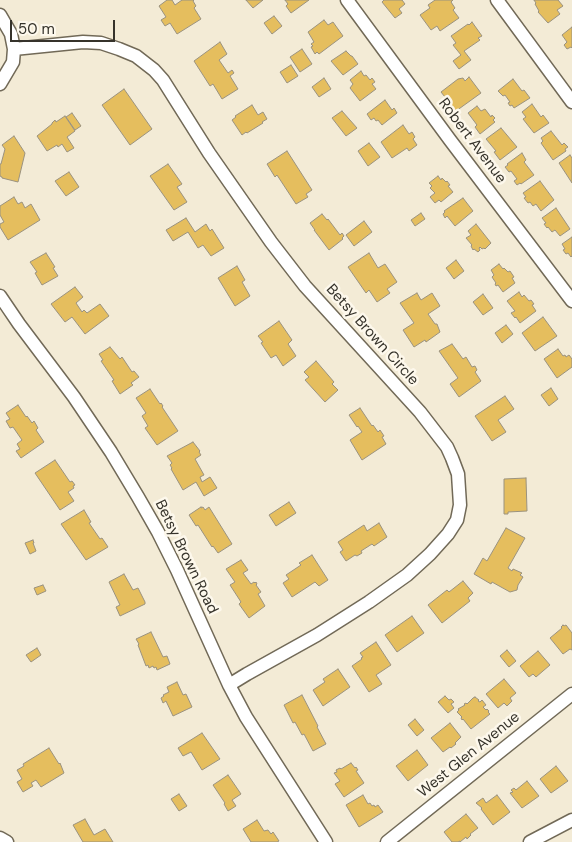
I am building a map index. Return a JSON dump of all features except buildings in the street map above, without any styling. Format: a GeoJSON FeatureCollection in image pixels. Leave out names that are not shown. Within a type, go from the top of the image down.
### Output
{"type":"FeatureCollection","features":[{"type":"Feature","properties":{"kind":"street","name":"Robert Avenue"},"geometry":{"type":"LineString","coordinates":[[348,0],[450,140],[572,301]]}},
{"type":"Feature","properties":{"kind":"street"},"geometry":{"type":"LineString","coordinates":[[497,0],[572,102]]}},
{"type":"Feature","properties":{"kind":"street"},"geometry":{"type":"LineString","coordinates":[[0,15],[11,34],[14,49],[13,62],[0,84]]}},
{"type":"Feature","properties":{"kind":"street","name":"Betsy Brown Circle"},"geometry":{"type":"LineString","coordinates":[[14,49],[84,42],[101,43],[136,56],[150,67],[163,80],[209,153],[271,242],[305,286],[420,412],[447,447],[458,474],[460,505],[457,520],[448,534],[430,554],[407,575],[369,602],[317,635],[229,686]]}},
{"type":"Feature","properties":{"kind":"street","name":"Betsy Brown Road"},"geometry":{"type":"LineString","coordinates":[[0,296],[74,397],[111,452],[158,532],[229,686],[246,717],[326,842]]}},
{"type":"Feature","properties":{"kind":"street","name":"West Glen Avenue"},"geometry":{"type":"LineString","coordinates":[[387,842],[572,694]]}},
{"type":"Feature","properties":{"kind":"street"},"geometry":{"type":"LineString","coordinates":[[530,842],[572,820]]}},
{"type":"Feature","properties":{"kind":"street"},"geometry":{"type":"LineString","coordinates":[[0,838],[7,842]]}}]}
